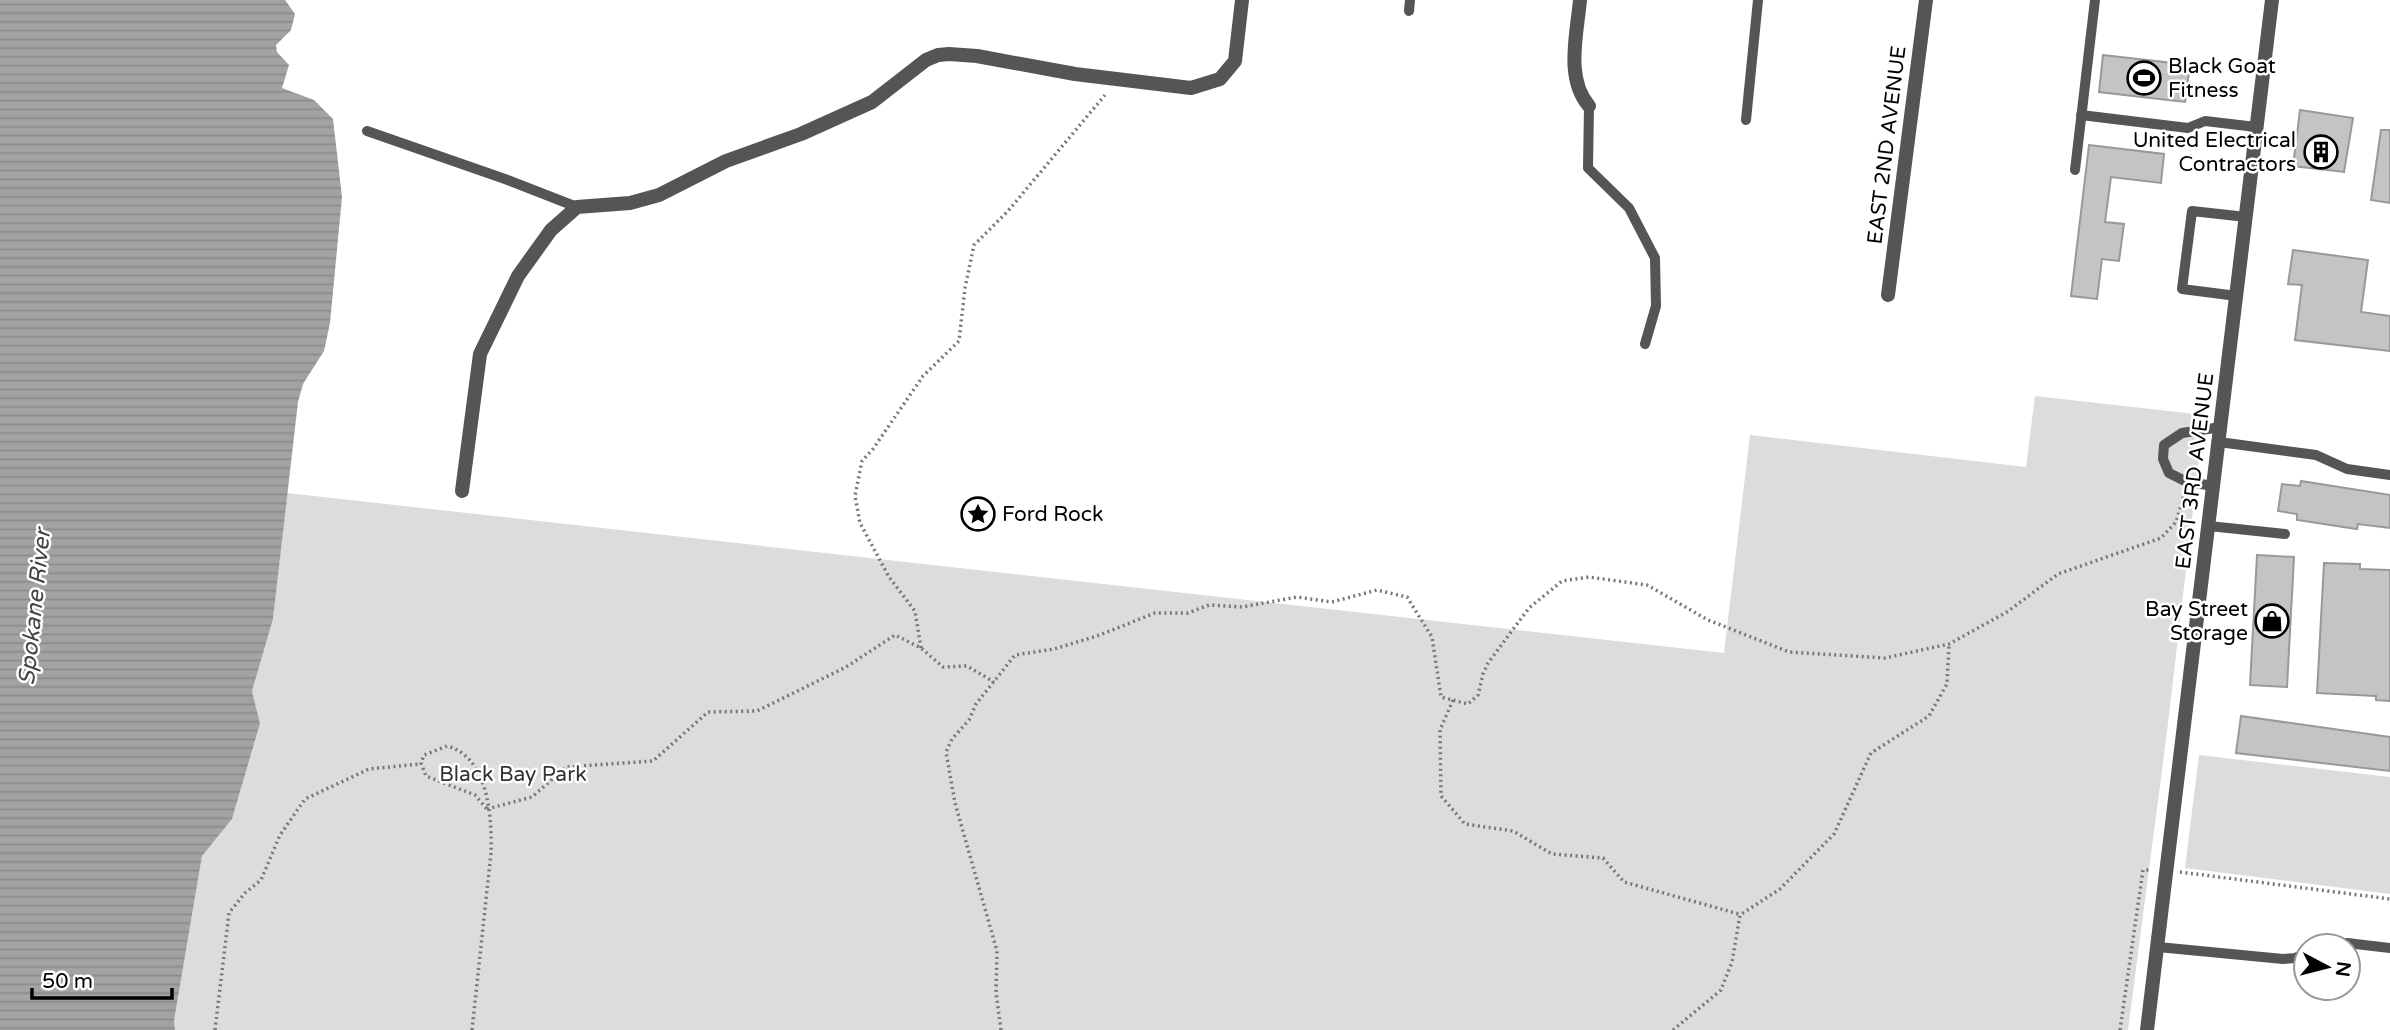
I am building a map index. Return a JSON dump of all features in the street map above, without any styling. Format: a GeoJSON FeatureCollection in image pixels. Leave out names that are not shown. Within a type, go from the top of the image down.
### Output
{"type":"FeatureCollection","features":[{"type":"Feature","properties":{"kind":"street"},"geometry":{"type":"LineString","coordinates":[[462,491],[480,354],[518,276],[551,230],[576,207],[631,203],[659,195],[726,161],[838,119],[872,102],[926,60],[938,55],[977,57],[1191,88],[1220,79],[1235,61],[1242,0]]}},
{"type":"Feature","properties":{"kind":"street"},"geometry":{"type":"LineString","coordinates":[[1580,0],[1575,79],[1581,96],[1589,106]]}},
{"type":"Feature","properties":{"kind":"street","name":"EAST 2ND AVENUE"},"geometry":{"type":"LineString","coordinates":[[1888,295],[1926,0]]}},
{"type":"Feature","properties":{"kind":"street","name":"EAST 3RD AVENUE"},"geometry":{"type":"LineString","coordinates":[[2147,1030],[2272,0]]}},
{"type":"Feature","properties":{"kind":"lane"},"geometry":{"type":"LineString","coordinates":[[1746,120],[1758,0]]}},
{"type":"Feature","properties":{"kind":"lane"},"geometry":{"type":"LineString","coordinates":[[2075,170],[2095,0]]}},
{"type":"Feature","properties":{"kind":"lane"},"geometry":{"type":"LineString","coordinates":[[1589,106],[1588,168],[1629,208],[1655,258],[1656,306],[1645,344]]}},
{"type":"Feature","properties":{"kind":"lane"},"geometry":{"type":"LineString","coordinates":[[2081,115],[2188,128],[2205,121],[2256,127]]}},
{"type":"Feature","properties":{"kind":"lane"},"geometry":{"type":"LineString","coordinates":[[367,131],[576,207]]}},
{"type":"Feature","properties":{"kind":"lane"},"geometry":{"type":"LineString","coordinates":[[2237,296],[2182,289],[2192,211],[2246,217]]}},
{"type":"Feature","properties":{"kind":"lane"},"geometry":{"type":"LineString","coordinates":[[2214,486],[2188,482],[2169,474],[2163,459],[2164,445],[2182,433],[2220,435],[2316,455],[2347,469],[2390,475]]}},
{"type":"Feature","properties":{"kind":"lane"},"geometry":{"type":"LineString","coordinates":[[2209,526],[2285,534]]}},
{"type":"Feature","properties":{"kind":"lane"},"geometry":{"type":"LineString","coordinates":[[2362,945],[2390,948]]}},
{"type":"Feature","properties":{"kind":"lane"},"geometry":{"type":"LineString","coordinates":[[2158,947],[2292,958]]}},
{"type":"Feature","properties":{"kind":"path"},"geometry":{"type":"LineString","coordinates":[[921,648],[915,611],[889,577],[860,523],[855,496],[862,461],[923,376],[959,341],[965,288],[974,245],[1042,172],[1117,79]]}},
{"type":"Feature","properties":{"kind":"path"},"geometry":{"type":"LineString","coordinates":[[1001,1030],[996,993],[997,951],[955,803],[946,752],[952,739],[969,720],[976,704],[1015,655],[1055,649],[1155,613],[1188,613],[1209,605],[1242,607],[1297,597],[1332,602],[1377,590],[1407,597],[1432,637],[1441,697],[1468,704],[1478,695],[1488,663],[1529,608],[1562,581],[1589,577],[1647,585],[1708,620],[1789,652],[1885,658],[1949,644],[2007,612],[2059,574],[2161,538],[2176,522],[2188,482]]}},
{"type":"Feature","properties":{"kind":"path"},"geometry":{"type":"LineString","coordinates":[[487,809],[532,797],[566,767],[653,761],[708,712],[757,711],[846,667],[895,635],[921,648],[943,667],[967,666],[994,682]]}},
{"type":"Feature","properties":{"kind":"path"},"geometry":{"type":"LineString","coordinates":[[1674,1030],[1721,990],[1732,962],[1740,915],[1780,888],[1834,834],[1871,753],[1929,716],[1947,684],[1949,644]]}},
{"type":"Feature","properties":{"kind":"path"},"geometry":{"type":"LineString","coordinates":[[1453,700],[1440,730],[1441,796],[1465,824],[1513,831],[1552,854],[1602,859],[1624,882],[1740,915]]}},
{"type":"Feature","properties":{"kind":"path"},"geometry":{"type":"LineString","coordinates":[[472,1030],[491,853],[491,829],[484,786],[476,767],[464,753],[454,748],[442,747],[424,755],[421,763],[426,776],[475,795],[487,809]]}},
{"type":"Feature","properties":{"kind":"path"},"geometry":{"type":"LineString","coordinates":[[215,1030],[229,914],[245,892],[261,880],[280,835],[305,799],[369,769],[421,763]]}},
{"type":"Feature","properties":{"kind":"path"},"geometry":{"type":"LineString","coordinates":[[2120,1030],[2143,870],[2390,899]]}},
{"type":"Feature","properties":{"kind":"green space","name":"Black Bay Park"},"geometry":{"type":"Polygon","coordinates":[[[2035,396],[2204,415],[2167,732],[2128,1030],[175,1030],[174,1021],[202,856],[232,819],[260,725],[252,691],[273,619],[287,493],[1724,653],[1750,435],[2026,467],[2035,396]]]}},
{"type":"Feature","properties":{"kind":"green space"},"geometry":{"type":"Polygon","coordinates":[[[2199,755],[2390,777],[2390,894],[2185,868],[2199,755]]]}},
{"type":"Feature","properties":{"kind":"water","name":"Spokane River"},"geometry":{"type":"Polygon","coordinates":[[[0,0],[285,0],[295,14],[291,30],[276,45],[277,52],[289,65],[282,88],[314,100],[333,119],[342,197],[330,323],[324,351],[303,384],[298,402],[273,619],[252,691],[260,724],[232,819],[202,856],[174,1021],[175,1030],[0,1030],[0,0]]]}},
{"type":"Feature","properties":{"kind":"building","name":"Black Goat Fitness"},"geometry":{"type":"Polygon","coordinates":[[[2103,55],[2190,65],[2185,102],[2099,92],[2103,55]]]}},
{"type":"Feature","properties":{"kind":"building","name":"United Electrical Contractors"},"geometry":{"type":"Polygon","coordinates":[[[2300,110],[2353,118],[2344,172],[2293,166],[2300,110]]]}},
{"type":"Feature","properties":{"kind":"building"},"geometry":{"type":"Polygon","coordinates":[[[2381,130],[2390,130],[2390,203],[2371,200],[2381,130]]]}},
{"type":"Feature","properties":{"kind":"building"},"geometry":{"type":"Polygon","coordinates":[[[2089,145],[2164,154],[2161,183],[2111,177],[2105,222],[2124,224],[2119,261],[2102,259],[2097,299],[2071,296],[2089,145]]]}},
{"type":"Feature","properties":{"kind":"building"},"geometry":{"type":"Polygon","coordinates":[[[2293,250],[2368,260],[2361,312],[2390,316],[2390,351],[2295,340],[2302,285],[2288,284],[2293,250]]]}},
{"type":"Feature","properties":{"kind":"building"},"geometry":{"type":"Polygon","coordinates":[[[2301,481],[2390,495],[2390,528],[2358,524],[2357,529],[2297,520],[2297,514],[2278,511],[2282,484],[2300,486],[2301,481]]]}},
{"type":"Feature","properties":{"kind":"building","name":"Bay Street Storage"},"geometry":{"type":"Polygon","coordinates":[[[2257,555],[2294,557],[2287,687],[2250,685],[2257,555]]]}},
{"type":"Feature","properties":{"kind":"building"},"geometry":{"type":"Polygon","coordinates":[[[2324,563],[2360,564],[2360,569],[2390,570],[2390,701],[2376,700],[2376,696],[2317,693],[2324,563]]]}},
{"type":"Feature","properties":{"kind":"building"},"geometry":{"type":"Polygon","coordinates":[[[2241,716],[2390,737],[2390,771],[2236,753],[2241,716]]]}},
{"type":"Feature","properties":{"kind":"place","name":"Black Goat Fitness"},"geometry":{"type":"Point","coordinates":[2144,78]}},
{"type":"Feature","properties":{"kind":"place","name":"United Electrical Contractors"},"geometry":{"type":"Point","coordinates":[2321,152]}},
{"type":"Feature","properties":{"kind":"place","name":"Ford Rock"},"geometry":{"type":"Point","coordinates":[978,514]}},
{"type":"Feature","properties":{"kind":"place","name":"Bay Street Storage"},"geometry":{"type":"Point","coordinates":[2272,621]}}]}
